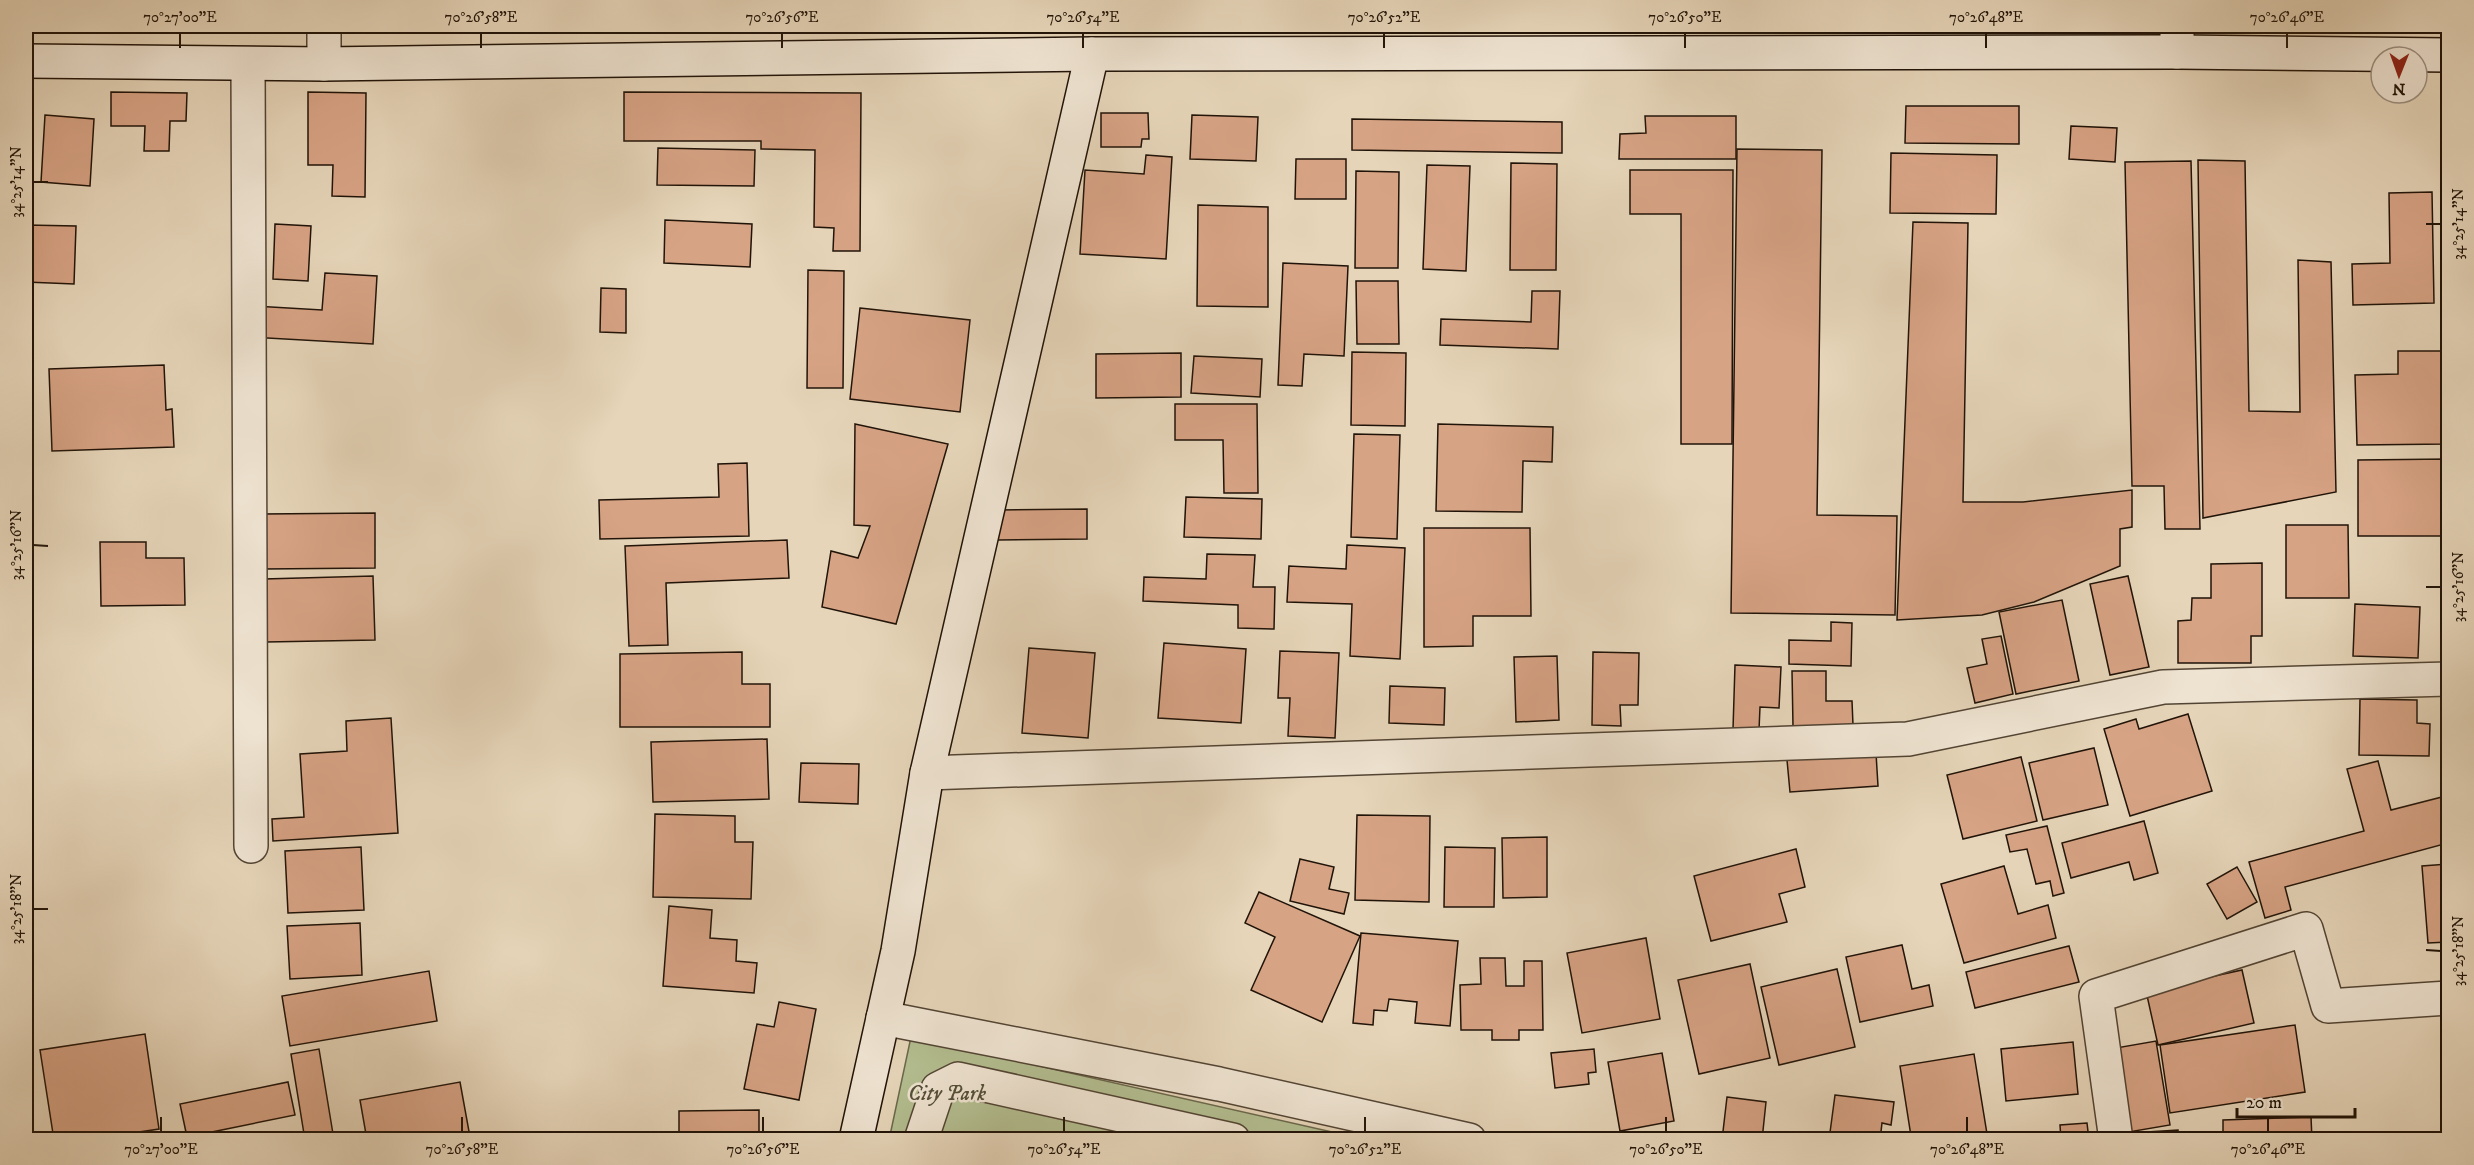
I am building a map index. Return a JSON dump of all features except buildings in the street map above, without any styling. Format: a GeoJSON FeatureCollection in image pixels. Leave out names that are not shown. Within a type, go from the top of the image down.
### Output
{"type":"FeatureCollection","features":[{"type":"Feature","properties":{"kind":"street"},"geometry":{"type":"LineString","coordinates":[[324,26],[324,64]]}},
{"type":"Feature","properties":{"kind":"street"},"geometry":{"type":"LineString","coordinates":[[26,61],[324,64],[2177,39],[2448,55]]}},
{"type":"Feature","properties":{"kind":"street"},"geometry":{"type":"LineString","coordinates":[[856,1140],[898,951],[927,773],[1092,54]]}},
{"type":"Feature","properties":{"kind":"street"},"geometry":{"type":"LineString","coordinates":[[248,64],[251,846]]}},
{"type":"Feature","properties":{"kind":"street"},"geometry":{"type":"LineString","coordinates":[[927,773],[1908,740],[2163,687],[2448,679]]}},
{"type":"Feature","properties":{"kind":"street"},"geometry":{"type":"LineString","coordinates":[[2116,1140],[2096,996],[2306,930],[2328,1006],[2448,998]]}},
{"type":"Feature","properties":{"kind":"street"},"geometry":{"type":"LineString","coordinates":[[883,1018],[1219,1084],[1469,1140]]}},
{"type":"Feature","properties":{"kind":"street"},"geometry":{"type":"LineString","coordinates":[[921,1140],[938,1089],[958,1079],[1233,1140]]}},
{"type":"Feature","properties":{"kind":"green space","name":"City Park"},"geometry":{"type":"Polygon","coordinates":[[[911,1037],[1363,1139],[889,1140],[911,1037]]]}}]}
